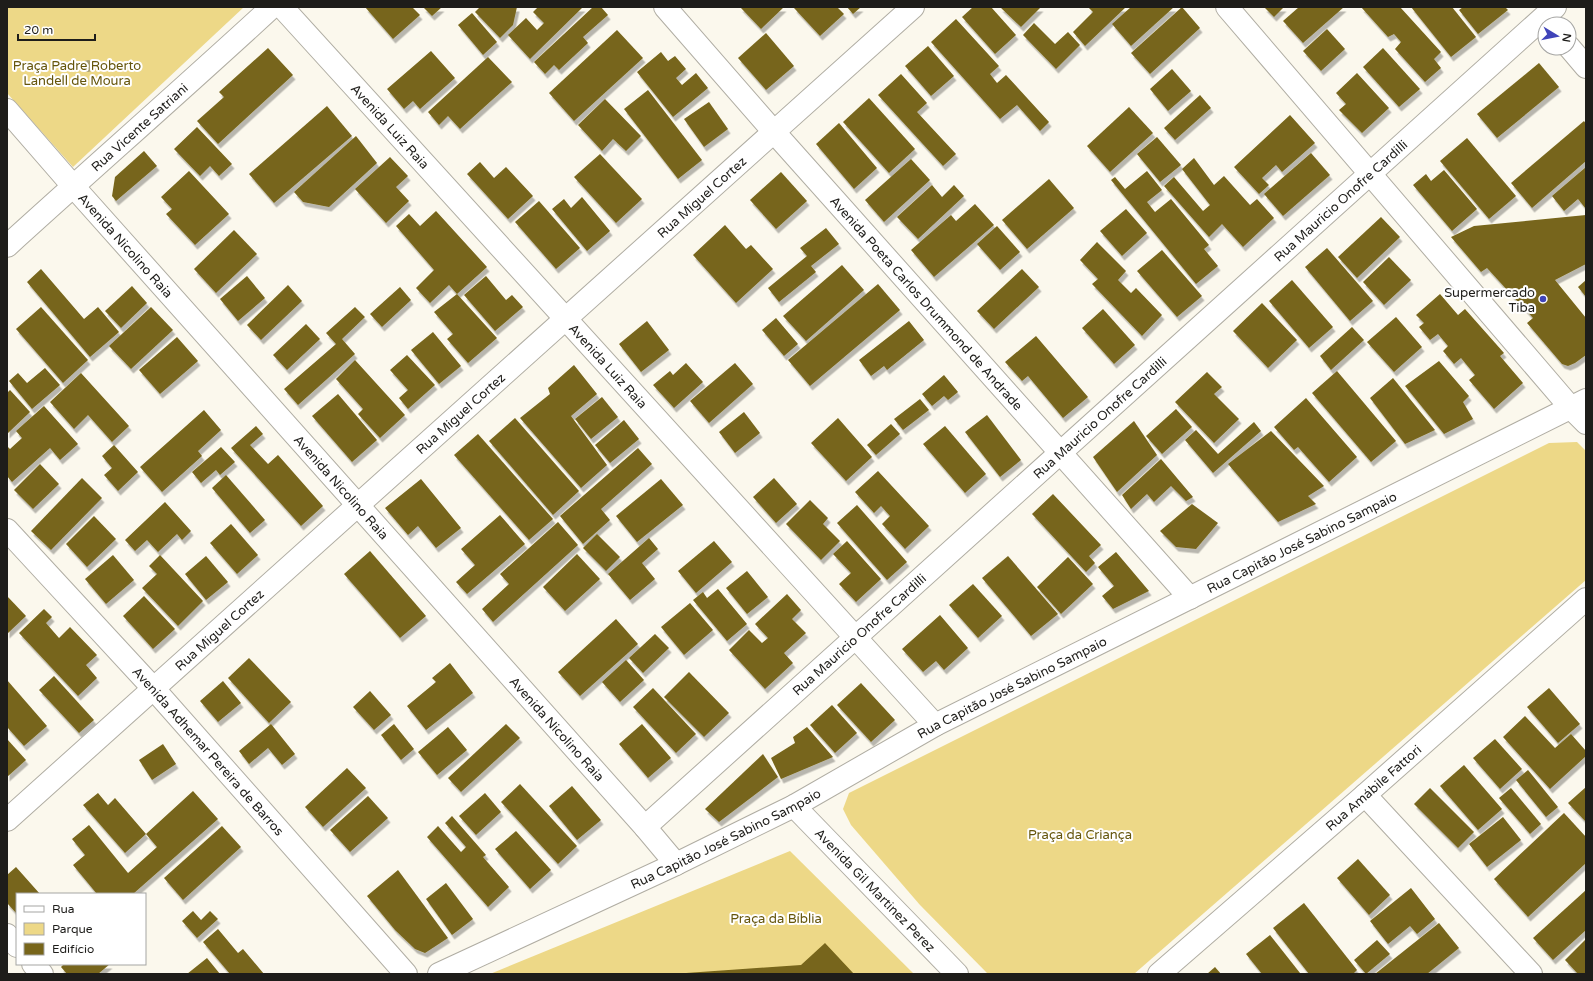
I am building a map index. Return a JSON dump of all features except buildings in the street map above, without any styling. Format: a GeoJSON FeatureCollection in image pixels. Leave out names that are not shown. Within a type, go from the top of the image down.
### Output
{"type":"FeatureCollection","features":[{"type":"Feature","properties":{"kind":"street","name":"Rua Vicente Satriani"},"geometry":{"type":"LineString","coordinates":[[7,246],[272,7]]}},
{"type":"Feature","properties":{"kind":"street","name":"Avenida Luiz Raia"},"geometry":{"type":"LineString","coordinates":[[282,7],[856,637],[934,725]]}},
{"type":"Feature","properties":{"kind":"street","name":"Avenida Poeta Carlos Drummond de Andrade"},"geometry":{"type":"LineString","coordinates":[[665,7],[1060,454],[1190,598]]}},
{"type":"Feature","properties":{"kind":"street","name":"Rua Miguel Cortez"},"geometry":{"type":"LineString","coordinates":[[7,820],[913,7]]}},
{"type":"Feature","properties":{"kind":"street"},"geometry":{"type":"LineString","coordinates":[[1227,7],[1370,174],[1581,411]]}},
{"type":"Feature","properties":{"kind":"street","name":"Rua Mauricio Onofre Cardilli"},"geometry":{"type":"LineString","coordinates":[[645,827],[1370,174],[1537,27]]}},
{"type":"Feature","properties":{"kind":"street"},"geometry":{"type":"LineString","coordinates":[[1577,56],[1586,67]]}},
{"type":"Feature","properties":{"kind":"street","name":"Avenida Nicolino Raia"},"geometry":{"type":"LineString","coordinates":[[7,110],[72,186],[645,827],[676,864]]}},
{"type":"Feature","properties":{"kind":"street","name":"Rua Capitão José Sabino Sampaio"},"geometry":{"type":"LineString","coordinates":[[438,974],[676,864],[794,806],[934,725],[1190,598],[1581,411]]}},
{"type":"Feature","properties":{"kind":"street","name":"Avenida Adhemar Pereira de Barros"},"geometry":{"type":"LineString","coordinates":[[7,530],[153,688],[406,974]]}},
{"type":"Feature","properties":{"kind":"street","name":"Rua Amábile Fattori"},"geometry":{"type":"LineString","coordinates":[[1159,974],[1365,795],[1586,599]]}},
{"type":"Feature","properties":{"kind":"street"},"geometry":{"type":"LineString","coordinates":[[1365,795],[1531,974]]}},
{"type":"Feature","properties":{"kind":"street","name":"Avenida Gil Martinez Perez"},"geometry":{"type":"LineString","coordinates":[[794,806],[957,974]]}},
{"type":"Feature","properties":{"kind":"street"},"geometry":{"type":"LineString","coordinates":[[7,935],[16,945]]}},
{"type":"Feature","properties":{"kind":"street"},"geometry":{"type":"LineString","coordinates":[[34,965],[42,974]]}},
{"type":"Feature","properties":{"kind":"green space","name":"Praça Padre Roberto Landell de Moura"},"geometry":{"type":"Polygon","coordinates":[[[7,7],[244,7],[73,167],[7,93],[7,7]]]}},
{"type":"Feature","properties":{"kind":"green space","name":"Praça da Criança"},"geometry":{"type":"Polygon","coordinates":[[[1577,442],[1586,451],[1586,580],[1134,974],[988,974],[920,905],[851,825],[843,809],[849,793],[1549,443],[1577,442]]]}},
{"type":"Feature","properties":{"kind":"green space","name":"Praça da Bíblia"},"geometry":{"type":"Polygon","coordinates":[[[790,851],[914,974],[490,974],[790,851]]]}},
{"type":"Feature","properties":{"kind":"place","name":"Supermercado Tiba"},"geometry":{"type":"Point","coordinates":[1543,299]}}]}
